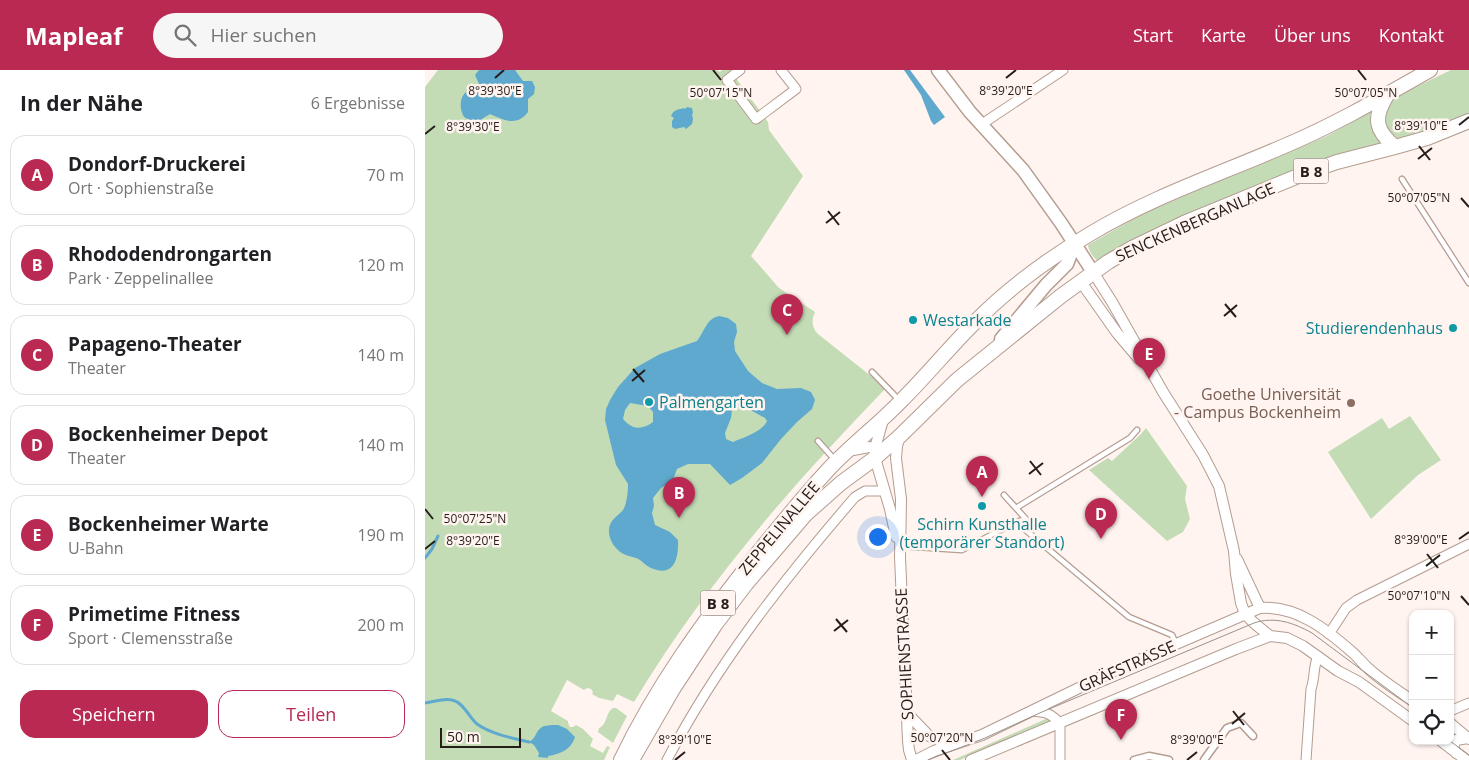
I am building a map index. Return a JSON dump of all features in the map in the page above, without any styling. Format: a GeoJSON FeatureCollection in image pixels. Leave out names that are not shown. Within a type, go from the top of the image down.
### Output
{"type":"FeatureCollection","features":[{"type":"Feature","properties":{"kind":"main road"},"geometry":{"type":"LineString","coordinates":[[938,70],[970,112],[1023,170],[1093,272]]}},
{"type":"Feature","properties":{"kind":"main road","name":"SENCKENBERGANLAGE"},"geometry":{"type":"LineString","coordinates":[[1075,244],[1135,208],[1292,143],[1324,128],[1430,70]]}},
{"type":"Feature","properties":{"kind":"main road"},"geometry":{"type":"LineString","coordinates":[[1387,94],[1378,111],[1377,123],[1384,136],[1395,148]]}},
{"type":"Feature","properties":{"kind":"main road","name":"SENCKENBERGANLAGE"},"geometry":{"type":"LineString","coordinates":[[1093,272],[1132,248],[1158,235],[1308,172],[1337,162],[1427,138],[1469,121]]}},
{"type":"Feature","properties":{"kind":"main road"},"geometry":{"type":"LineString","coordinates":[[990,353],[1046,285],[1067,264],[1075,244]]}},
{"type":"Feature","properties":{"kind":"main road","name":"ZEPPELINALLEE"},"geometry":{"type":"LineString","coordinates":[[621,760],[664,683],[707,618],[780,526],[836,461],[883,420],[975,322],[1008,292],[1075,244]]}},
{"type":"Feature","properties":{"kind":"main road","name":"ZEPPELINALLEE"},"geometry":{"type":"LineString","coordinates":[[633,760],[677,681],[715,625],[806,514],[877,452],[900,436],[957,380],[1093,272]]}},
{"type":"Feature","properties":{"kind":"street"},"geometry":{"type":"LineString","coordinates":[[740,70],[727,80],[756,120],[796,89],[781,70]]}},
{"type":"Feature","properties":{"kind":"street"},"geometry":{"type":"LineString","coordinates":[[982,124],[1063,70]]}},
{"type":"Feature","properties":{"kind":"street"},"geometry":{"type":"LineString","coordinates":[[1093,272],[1203,455],[1219,486],[1234,551],[1239,597],[1245,614],[1271,636],[1287,638],[1303,646],[1409,717]]}},
{"type":"Feature","properties":{"kind":"street"},"geometry":{"type":"LineString","coordinates":[[1081,282],[1117,333],[1154,376]]}},
{"type":"Feature","properties":{"kind":"street"},"geometry":{"type":"LineString","coordinates":[[877,452],[883,420]]}},
{"type":"Feature","properties":{"kind":"street","name":"SOPHIENSTRASSE"},"geometry":{"type":"LineString","coordinates":[[900,436],[896,451],[896,463],[901,499],[900,558],[909,757]]}},
{"type":"Feature","properties":{"kind":"street"},"geometry":{"type":"LineString","coordinates":[[847,451],[861,448],[890,456],[896,463]]}},
{"type":"Feature","properties":{"kind":"street","name":"SOPHIENSTRASSE"},"geometry":{"type":"LineString","coordinates":[[877,452],[900,558]]}},
{"type":"Feature","properties":{"kind":"street"},"geometry":{"type":"LineString","coordinates":[[667,760],[693,714],[719,674],[794,569],[855,496],[865,491],[885,491]]}},
{"type":"Feature","properties":{"kind":"street"},"geometry":{"type":"LineString","coordinates":[[1329,634],[1346,608],[1357,600],[1469,544]]}},
{"type":"Feature","properties":{"kind":"street"},"geometry":{"type":"LineString","coordinates":[[1234,551],[1260,608],[1277,608],[1301,615],[1329,634],[1373,672],[1410,700]]}},
{"type":"Feature","properties":{"kind":"street","name":"GRÄFSTRASSE"},"geometry":{"type":"LineString","coordinates":[[916,760],[929,753],[982,734],[1118,669],[1260,608]]}},
{"type":"Feature","properties":{"kind":"street","name":"GRÄFSTRASSE"},"geometry":{"type":"LineString","coordinates":[[1236,649],[1250,637],[1257,626],[1260,608]]}},
{"type":"Feature","properties":{"kind":"street","name":"GRÄFSTRASSE"},"geometry":{"type":"LineString","coordinates":[[971,760],[1271,636]]}},
{"type":"Feature","properties":{"kind":"street"},"geometry":{"type":"LineString","coordinates":[[1306,760],[1311,689],[1318,656]]}},
{"type":"Feature","properties":{"kind":"street"},"geometry":{"type":"LineString","coordinates":[[1454,709],[1469,703]]}},
{"type":"Feature","properties":{"kind":"street"},"geometry":{"type":"LineString","coordinates":[[1032,711],[1051,714],[1060,723],[1059,760]]}},
{"type":"Feature","properties":{"kind":"street"},"geometry":{"type":"LineString","coordinates":[[907,714],[929,736],[950,745]]}},
{"type":"Feature","properties":{"kind":"street"},"geometry":{"type":"LineString","coordinates":[[1203,760],[1227,728],[1241,723],[1253,736]]}},
{"type":"Feature","properties":{"kind":"street"},"geometry":{"type":"LineString","coordinates":[[1454,726],[1469,738]]}},
{"type":"Feature","properties":{"kind":"street"},"geometry":{"type":"LineString","coordinates":[[1456,753],[1453,747],[1456,740],[1469,738]]}},
{"type":"Feature","properties":{"kind":"street"},"geometry":{"type":"LineString","coordinates":[[1446,745],[1466,760]]}},
{"type":"Feature","properties":{"kind":"street"},"geometry":{"type":"LineString","coordinates":[[1134,760],[1149,756],[1169,760]]}},
{"type":"Feature","properties":{"kind":"lane"},"geometry":{"type":"LineString","coordinates":[[1402,179],[1469,283]]}},
{"type":"Feature","properties":{"kind":"lane"},"geometry":{"type":"LineString","coordinates":[[872,372],[901,402]]}},
{"type":"Feature","properties":{"kind":"lane"},"geometry":{"type":"LineString","coordinates":[[1016,508],[1130,438],[1137,430]]}},
{"type":"Feature","properties":{"kind":"lane"},"geometry":{"type":"LineString","coordinates":[[818,441],[836,461]]}},
{"type":"Feature","properties":{"kind":"lane"},"geometry":{"type":"LineString","coordinates":[[900,546],[962,550],[1016,522],[1026,519],[1004,495]]}},
{"type":"Feature","properties":{"kind":"lane"},"geometry":{"type":"LineString","coordinates":[[1016,522],[1129,617],[1172,635],[1176,644]]}},
{"type":"Feature","properties":{"kind":"green space","name":"Palmengarten"},"geometry":{"type":"Polygon","coordinates":[[[438,70],[717,70],[720,72],[722,70],[730,70],[768,122],[769,130],[803,176],[751,256],[779,288],[815,312],[813,324],[818,334],[886,388],[817,462],[751,538],[689,618],[634,702],[617,694],[613,701],[599,698],[592,694],[591,689],[587,688],[584,690],[567,680],[551,711],[568,721],[570,727],[576,725],[583,729],[593,739],[590,746],[603,753],[607,746],[610,747],[604,760],[425,760],[425,87],[438,70]]]}},
{"type":"Feature","properties":{"kind":"green space"},"geometry":{"type":"Polygon","coordinates":[[[1451,70],[1469,70],[1469,115],[1433,130],[1397,140],[1383,129],[1385,107],[1399,95],[1451,70]]]}},
{"type":"Feature","properties":{"kind":"green space"},"geometry":{"type":"Polygon","coordinates":[[[1372,111],[1385,144],[1098,261],[1090,252],[1088,245],[1146,212],[1327,136],[1372,111]]]}},
{"type":"Feature","properties":{"kind":"green space"},"geometry":{"type":"Polygon","coordinates":[[[1410,416],[1441,460],[1418,475],[1371,519],[1328,452],[1382,418],[1389,429],[1410,416]]]}},
{"type":"Feature","properties":{"kind":"green space"},"geometry":{"type":"Polygon","coordinates":[[[1146,428],[1187,486],[1185,499],[1190,519],[1183,532],[1167,541],[1089,470],[1108,458],[1112,461],[1146,428]]]}},
{"type":"Feature","properties":{"kind":"green space"},"geometry":{"type":"Polygon","coordinates":[[[613,708],[627,716],[613,743],[598,732],[613,708]]]}},
{"type":"Feature","properties":{"kind":"green space"},"geometry":{"type":"Polygon","coordinates":[[[1048,718],[1050,721],[960,760],[953,760],[1048,718]]]}},
{"type":"Feature","properties":{"kind":"water"},"geometry":{"type":"Polygon","coordinates":[[[479,70],[515,70],[523,81],[532,81],[535,87],[534,94],[528,99],[528,112],[524,117],[510,121],[490,114],[477,121],[464,117],[461,107],[462,98],[467,91],[477,88],[479,84],[475,75],[479,70]]]}},
{"type":"Feature","properties":{"kind":"water"},"geometry":{"type":"Polygon","coordinates":[[[904,70],[910,70],[945,117],[934,125],[921,95],[904,70]]]}},
{"type":"Feature","properties":{"kind":"water"},"geometry":{"type":"Polygon","coordinates":[[[687,107],[692,108],[692,124],[686,129],[684,127],[675,129],[672,127],[674,118],[671,116],[673,112],[687,107]]]}},
{"type":"Feature","properties":{"kind":"water"},"geometry":{"type":"Polygon","coordinates":[[[719,316],[728,318],[736,324],[735,351],[748,371],[762,383],[777,389],[801,388],[811,392],[815,400],[812,409],[781,439],[762,463],[730,485],[710,464],[688,464],[677,469],[673,480],[661,488],[653,498],[654,506],[652,513],[655,525],[670,532],[678,540],[676,560],[673,566],[664,571],[657,570],[638,559],[623,554],[610,539],[609,528],[613,520],[623,510],[628,484],[616,465],[605,420],[606,409],[618,387],[635,368],[660,354],[697,341],[708,323],[719,316]],[[630,403],[625,410],[623,419],[626,423],[637,428],[653,422],[653,412],[648,406],[630,403]],[[736,406],[732,410],[725,433],[726,439],[733,442],[757,431],[767,421],[743,406],[736,406]]]}},
{"type":"Feature","properties":{"kind":"water"},"geometry":{"type":"Polygon","coordinates":[[[558,725],[567,729],[575,737],[571,745],[561,753],[548,756],[548,758],[538,757],[539,753],[534,745],[529,742],[542,727],[558,725]]]}},
{"type":"Feature","properties":{"kind":"waterway"},"geometry":{"type":"LineString","coordinates":[[425,558],[438,536]]}},
{"type":"Feature","properties":{"kind":"waterway"},"geometry":{"type":"LineString","coordinates":[[425,703],[445,699],[456,701],[477,724],[502,735],[529,742]]}},
{"type":"Feature","properties":{"kind":"tram line"},"geometry":{"type":"LineString","coordinates":[[928,760],[985,738],[1042,712],[1254,623],[1269,620],[1277,620],[1298,626],[1312,633],[1409,705]]}},
{"type":"Feature","properties":{"kind":"tram line"},"geometry":{"type":"LineString","coordinates":[[1454,744],[1469,755]]}},
{"type":"Feature","properties":{"kind":"place","name":"Westarkade"},"geometry":{"type":"Point","coordinates":[913,320]}},
{"type":"Feature","properties":{"kind":"place","name":"Studierendenhaus"},"geometry":{"type":"Point","coordinates":[1453,328]}},
{"type":"Feature","properties":{"kind":"place","name":"Papageno-Theater"},"geometry":{"type":"Point","coordinates":[787,335]}},
{"type":"Feature","properties":{"kind":"place","name":"Bockenheimer Warte"},"geometry":{"type":"Point","coordinates":[1149,379]}},
{"type":"Feature","properties":{"kind":"place","name":"Palmengarten"},"geometry":{"type":"Point","coordinates":[649,402]}},
{"type":"Feature","properties":{"kind":"place","name":"Goethe Universität - Campus Bockenheim"},"geometry":{"type":"Point","coordinates":[1351,403]}},
{"type":"Feature","properties":{"kind":"place","name":"Dondorf-Druckerei"},"geometry":{"type":"Point","coordinates":[982,497]}},
{"type":"Feature","properties":{"kind":"place","name":"Schirn Kunsthalle (temporärer Standort)"},"geometry":{"type":"Point","coordinates":[982,506]}},
{"type":"Feature","properties":{"kind":"place","name":"Rhododendrongarten"},"geometry":{"type":"Point","coordinates":[679,518]}},
{"type":"Feature","properties":{"kind":"place","name":"Bockenheimer Depot"},"geometry":{"type":"Point","coordinates":[1101,539]}},
{"type":"Feature","properties":{"kind":"place","name":"Primetime Fitness"},"geometry":{"type":"Point","coordinates":[1121,740]}}]}
